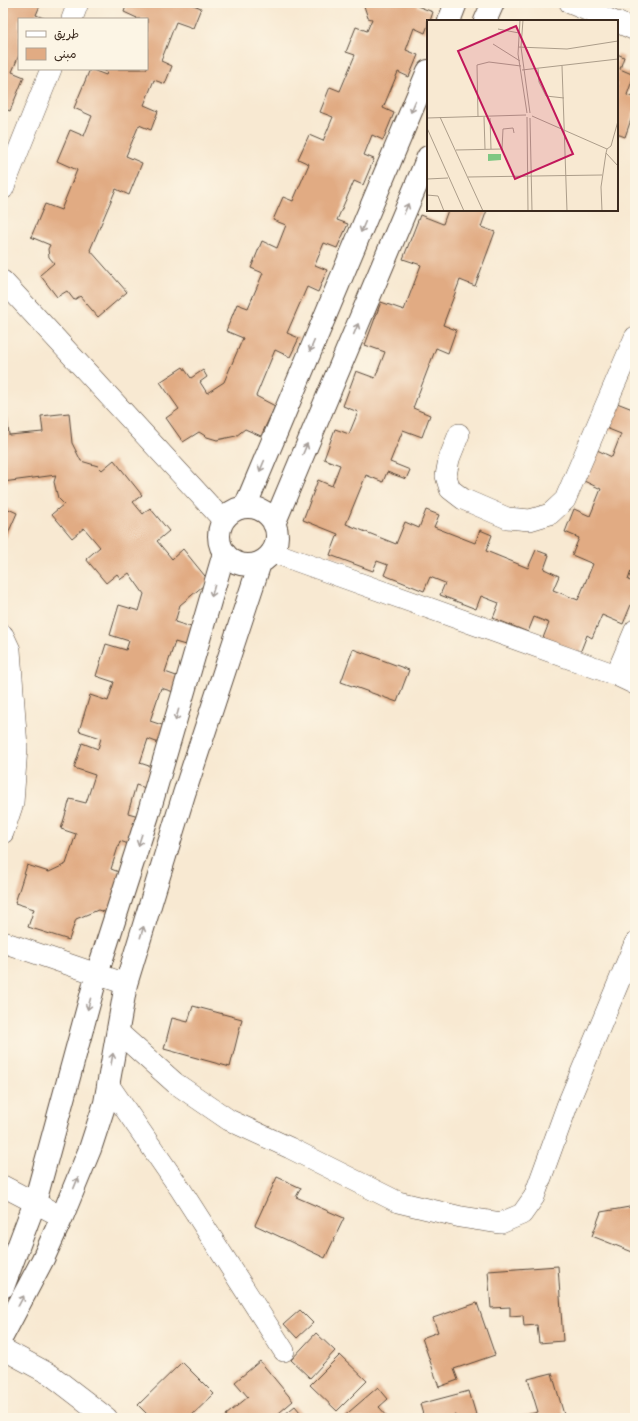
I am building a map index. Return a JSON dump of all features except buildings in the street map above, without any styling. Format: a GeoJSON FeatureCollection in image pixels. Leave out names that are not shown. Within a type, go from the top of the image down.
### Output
{"type":"FeatureCollection","features":[{"type":"Feature","properties":{"kind":"street"},"geometry":{"type":"LineString","coordinates":[[72,18],[78,3]]}},
{"type":"Feature","properties":{"kind":"street"},"geometry":{"type":"LineString","coordinates":[[449,20],[456,3]]}},
{"type":"Feature","properties":{"kind":"street"},"geometry":{"type":"LineString","coordinates":[[485,20],[493,3]]}},
{"type":"Feature","properties":{"kind":"street"},"geometry":{"type":"LineString","coordinates":[[570,3],[611,20]]}},
{"type":"Feature","properties":{"kind":"street"},"geometry":{"type":"LineString","coordinates":[[618,22],[635,30]]}},
{"type":"Feature","properties":{"kind":"street"},"geometry":{"type":"LineString","coordinates":[[3,189],[52,70]]}},
{"type":"Feature","properties":{"kind":"street"},"geometry":{"type":"LineString","coordinates":[[245,507],[427,73]]}},
{"type":"Feature","properties":{"kind":"street"},"geometry":{"type":"LineString","coordinates":[[274,524],[427,159]]}},
{"type":"Feature","properties":{"kind":"street"},"geometry":{"type":"LineString","coordinates":[[3,281],[223,520]]}},
{"type":"Feature","properties":{"kind":"street"},"geometry":{"type":"LineString","coordinates":[[459,434],[449,459],[446,476],[450,490],[463,499],[507,518],[530,520],[550,514],[565,500],[635,337]]}},
{"type":"Feature","properties":{"kind":"street"},"geometry":{"type":"LineString","coordinates":[[3,1335],[43,1259],[90,1149],[105,1103],[126,984],[184,794],[266,558],[277,540],[276,527],[269,516],[258,508],[245,507],[233,511],[223,520],[219,532],[220,545],[224,553],[237,564],[251,565],[266,558],[616,675],[635,684]]}},
{"type":"Feature","properties":{"kind":"street"},"geometry":{"type":"LineString","coordinates":[[3,1287],[35,1202],[97,974],[148,815],[224,553]]}},
{"type":"Feature","properties":{"kind":"street"},"geometry":{"type":"LineString","coordinates":[[616,675],[635,630]]}},
{"type":"Feature","properties":{"kind":"street"},"geometry":{"type":"LineString","coordinates":[[3,635],[10,650],[17,747],[13,803],[3,833]]}},
{"type":"Feature","properties":{"kind":"street"},"geometry":{"type":"LineString","coordinates":[[3,942],[126,984]]}},
{"type":"Feature","properties":{"kind":"street"},"geometry":{"type":"LineString","coordinates":[[117,1031],[175,1083],[229,1120],[290,1148],[398,1202],[501,1223],[522,1214],[534,1197],[567,1106],[635,943]]}},
{"type":"Feature","properties":{"kind":"street"},"geometry":{"type":"LineString","coordinates":[[108,1084],[181,1190],[284,1351]]}},
{"type":"Feature","properties":{"kind":"street"},"geometry":{"type":"LineString","coordinates":[[3,1186],[62,1217]]}},
{"type":"Feature","properties":{"kind":"street"},"geometry":{"type":"LineString","coordinates":[[3,1349],[51,1375],[107,1418]]}}]}
